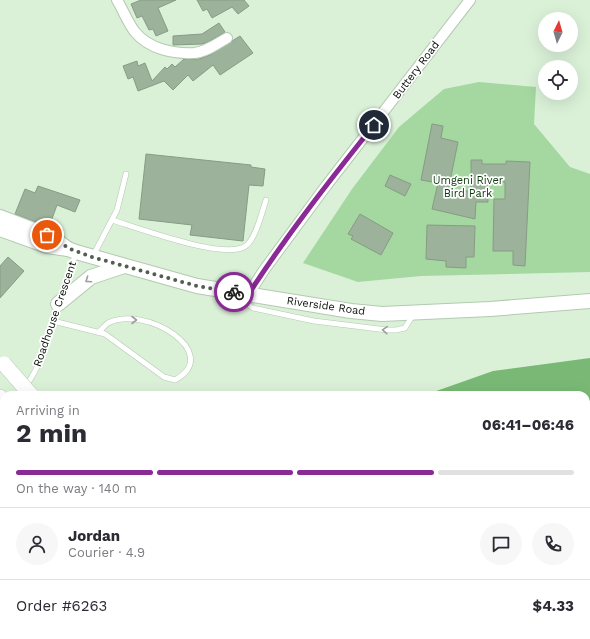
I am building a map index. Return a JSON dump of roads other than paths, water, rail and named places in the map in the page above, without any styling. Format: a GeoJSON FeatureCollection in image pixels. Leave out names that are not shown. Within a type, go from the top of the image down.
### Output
{"type":"FeatureCollection","features":[{"type":"Feature","properties":{"kind":"main road","name":"Riverside Road"},"geometry":{"type":"LineString","coordinates":[[0,217],[52,237],[72,250]]}},
{"type":"Feature","properties":{"kind":"main road","name":"Riverside Road"},"geometry":{"type":"LineString","coordinates":[[0,229],[47,246],[72,250],[197,286],[351,311],[382,314],[490,309],[590,302]]}},
{"type":"Feature","properties":{"kind":"main road"},"geometry":{"type":"LineString","coordinates":[[58,304],[91,277],[124,266]]}},
{"type":"Feature","properties":{"kind":"main road"},"geometry":{"type":"LineString","coordinates":[[2,361],[28,391]]}},
{"type":"Feature","properties":{"kind":"street"},"geometry":{"type":"LineString","coordinates":[[118,0],[134,30],[141,38],[156,48],[194,53],[210,48],[227,38]]}},
{"type":"Feature","properties":{"kind":"street","name":"Buttery Road"},"geometry":{"type":"LineString","coordinates":[[248,295],[264,270],[331,180],[470,0]]}},
{"type":"Feature","properties":{"kind":"lane"},"geometry":{"type":"LineString","coordinates":[[92,257],[112,220],[121,198],[126,174]]}},
{"type":"Feature","properties":{"kind":"lane"},"geometry":{"type":"LineString","coordinates":[[112,220],[196,245],[236,249],[244,248],[249,244],[255,232],[266,200]]}},
{"type":"Feature","properties":{"kind":"lane","name":"Roadhouse Crescent"},"geometry":{"type":"LineString","coordinates":[[21,391],[33,376],[42,355],[58,304],[72,250]]}},
{"type":"Feature","properties":{"kind":"lane"},"geometry":{"type":"LineString","coordinates":[[53,321],[99,332],[110,337],[164,376],[175,380],[185,374],[190,366],[191,355],[182,341],[172,332],[159,324],[140,319],[124,320],[108,323],[99,332]]}},
{"type":"Feature","properties":{"kind":"park label","name":"Umgeni River Bird Park"},"geometry":{"type":"Point","coordinates":[468,186]}}]}
